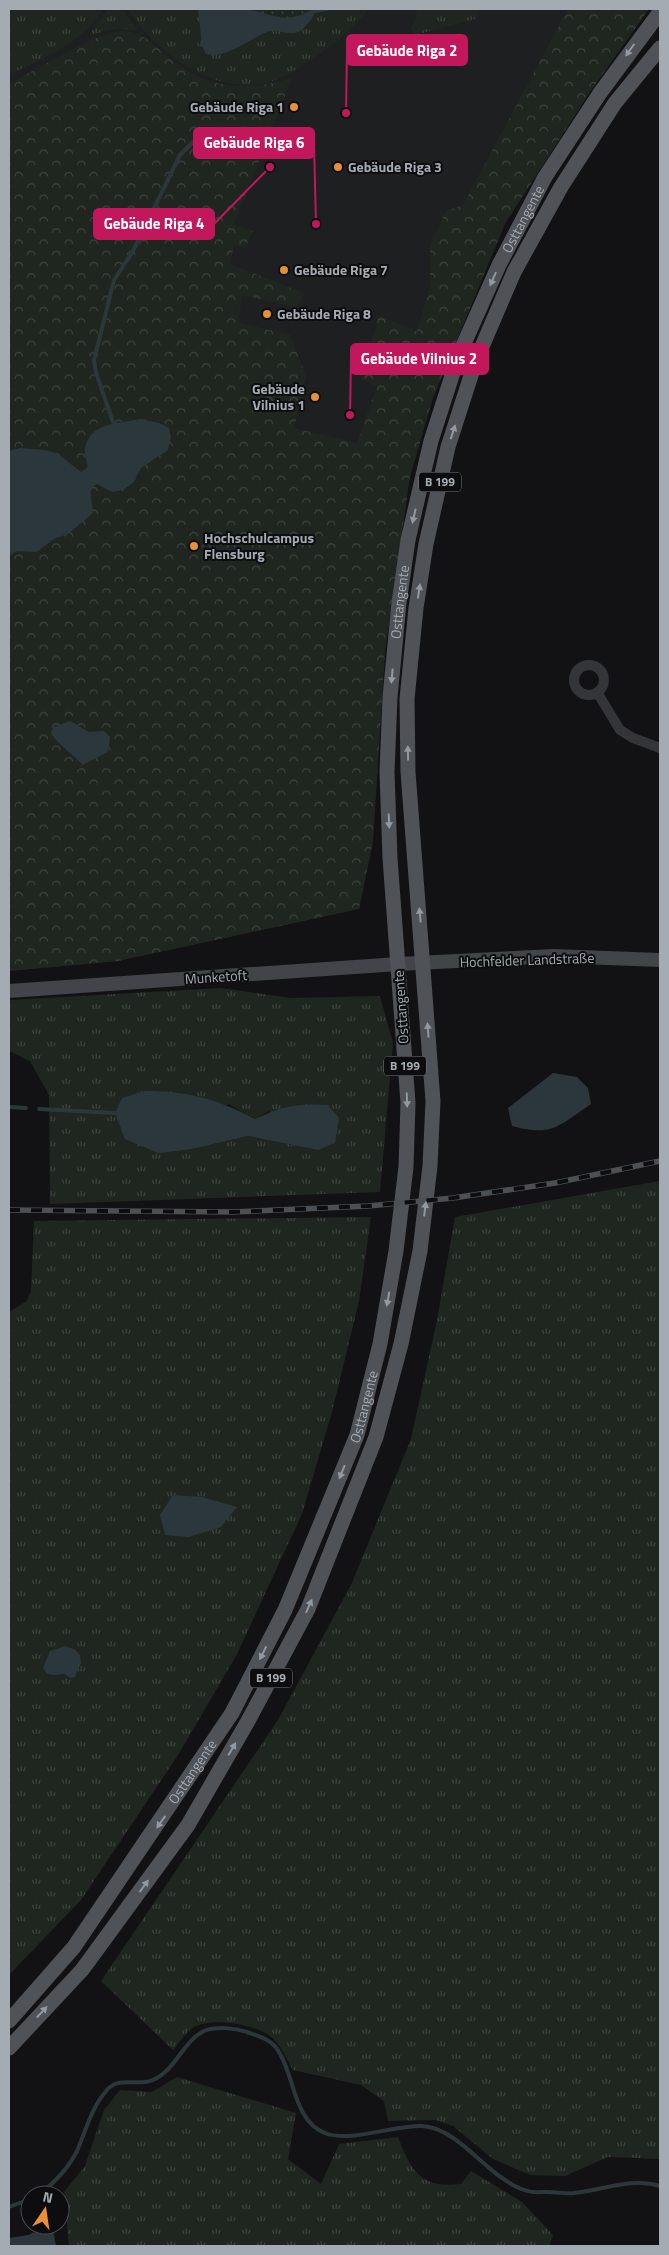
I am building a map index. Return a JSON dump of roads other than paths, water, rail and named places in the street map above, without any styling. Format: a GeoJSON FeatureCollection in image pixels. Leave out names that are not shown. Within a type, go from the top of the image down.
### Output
{"type":"FeatureCollection","features":[{"type":"Feature","properties":{"kind":"main road","name":"Osttangente"},"geometry":{"type":"LineString","coordinates":[[9,2021],[74,1947],[232,1713],[286,1610],[357,1435],[380,1344],[396,1251],[406,1167],[408,1103],[387,772],[390,697],[398,603],[408,540],[431,441],[458,357],[499,265],[545,177],[600,92],[660,12]]}},
{"type":"Feature","properties":{"kind":"main road","name":"Osttangente"},"geometry":{"type":"LineString","coordinates":[[9,2048],[82,1970],[188,1826],[248,1721],[308,1609],[376,1437],[401,1344],[418,1260],[430,1166],[432,1101],[424,963],[408,772],[407,699],[416,608],[426,544],[448,447],[475,363],[514,272],[561,187],[615,103],[660,48]]}},
{"type":"Feature","properties":{"kind":"street"},"geometry":{"type":"LineString","coordinates":[[597,692],[620,730],[660,748]]}},
{"type":"Feature","properties":{"kind":"street","name":"Hochfelder Landstraße"},"geometry":{"type":"LineString","coordinates":[[424,963],[554,956],[660,960]]}},
{"type":"Feature","properties":{"kind":"street","name":"Munketoft"},"geometry":{"type":"LineString","coordinates":[[9,991],[424,963]]}},
{"type":"Feature","properties":{"kind":"waterway"},"geometry":{"type":"LineString","coordinates":[[315,11],[327,9]]}},
{"type":"Feature","properties":{"kind":"waterway"},"geometry":{"type":"LineString","coordinates":[[113,422],[96,373],[94,360],[114,280],[132,253],[180,155],[193,142]]}},
{"type":"Feature","properties":{"kind":"waterway"},"geometry":{"type":"LineString","coordinates":[[9,1107],[26,1108]]}},
{"type":"Feature","properties":{"kind":"waterway"},"geometry":{"type":"LineString","coordinates":[[39,1109],[115,1113]]}},
{"type":"Feature","properties":{"kind":"waterway"},"geometry":{"type":"LineString","coordinates":[[50,2185],[65,2170],[77,2151],[96,2105],[111,2086],[122,2082],[147,2082],[153,2080],[168,2070],[190,2041],[204,2031],[220,2028],[247,2032],[264,2038],[271,2043],[283,2059],[295,2095],[306,2118],[314,2127],[325,2133],[335,2136],[347,2136],[411,2126],[436,2129],[450,2136],[500,2177],[532,2192],[575,2193],[628,2183],[660,2186]]}},
{"type":"Feature","properties":{"kind":"waterway"},"geometry":{"type":"LineString","coordinates":[[9,2207],[20,2203]]}},
{"type":"Feature","properties":{"kind":"railway"},"geometry":{"type":"LineString","coordinates":[[9,1210],[233,1212],[368,1206],[453,1198],[555,1183],[660,1161]]}},
{"type":"Feature","properties":{"kind":"place","name":"Gebäude Riga 1"},"geometry":{"type":"Point","coordinates":[294,107]}},
{"type":"Feature","properties":{"kind":"place","name":"Gebäude Riga 2"},"geometry":{"type":"Point","coordinates":[346,113]}},
{"type":"Feature","properties":{"kind":"place","name":"Gebäude Riga 4"},"geometry":{"type":"Point","coordinates":[270,167]}},
{"type":"Feature","properties":{"kind":"place","name":"Gebäude Riga 3"},"geometry":{"type":"Point","coordinates":[338,167]}},
{"type":"Feature","properties":{"kind":"place","name":"Gebäude Riga 6"},"geometry":{"type":"Point","coordinates":[316,224]}},
{"type":"Feature","properties":{"kind":"place","name":"Gebäude Riga 7"},"geometry":{"type":"Point","coordinates":[284,270]}},
{"type":"Feature","properties":{"kind":"place","name":"Gebäude Riga 8"},"geometry":{"type":"Point","coordinates":[267,314]}},
{"type":"Feature","properties":{"kind":"place","name":"Gebäude Vilnius 1"},"geometry":{"type":"Point","coordinates":[315,397]}},
{"type":"Feature","properties":{"kind":"place","name":"Gebäude Vilnius 2"},"geometry":{"type":"Point","coordinates":[350,415]}},
{"type":"Feature","properties":{"kind":"place","name":"Hochschulcampus Flensburg"},"geometry":{"type":"Point","coordinates":[194,546]}}]}
